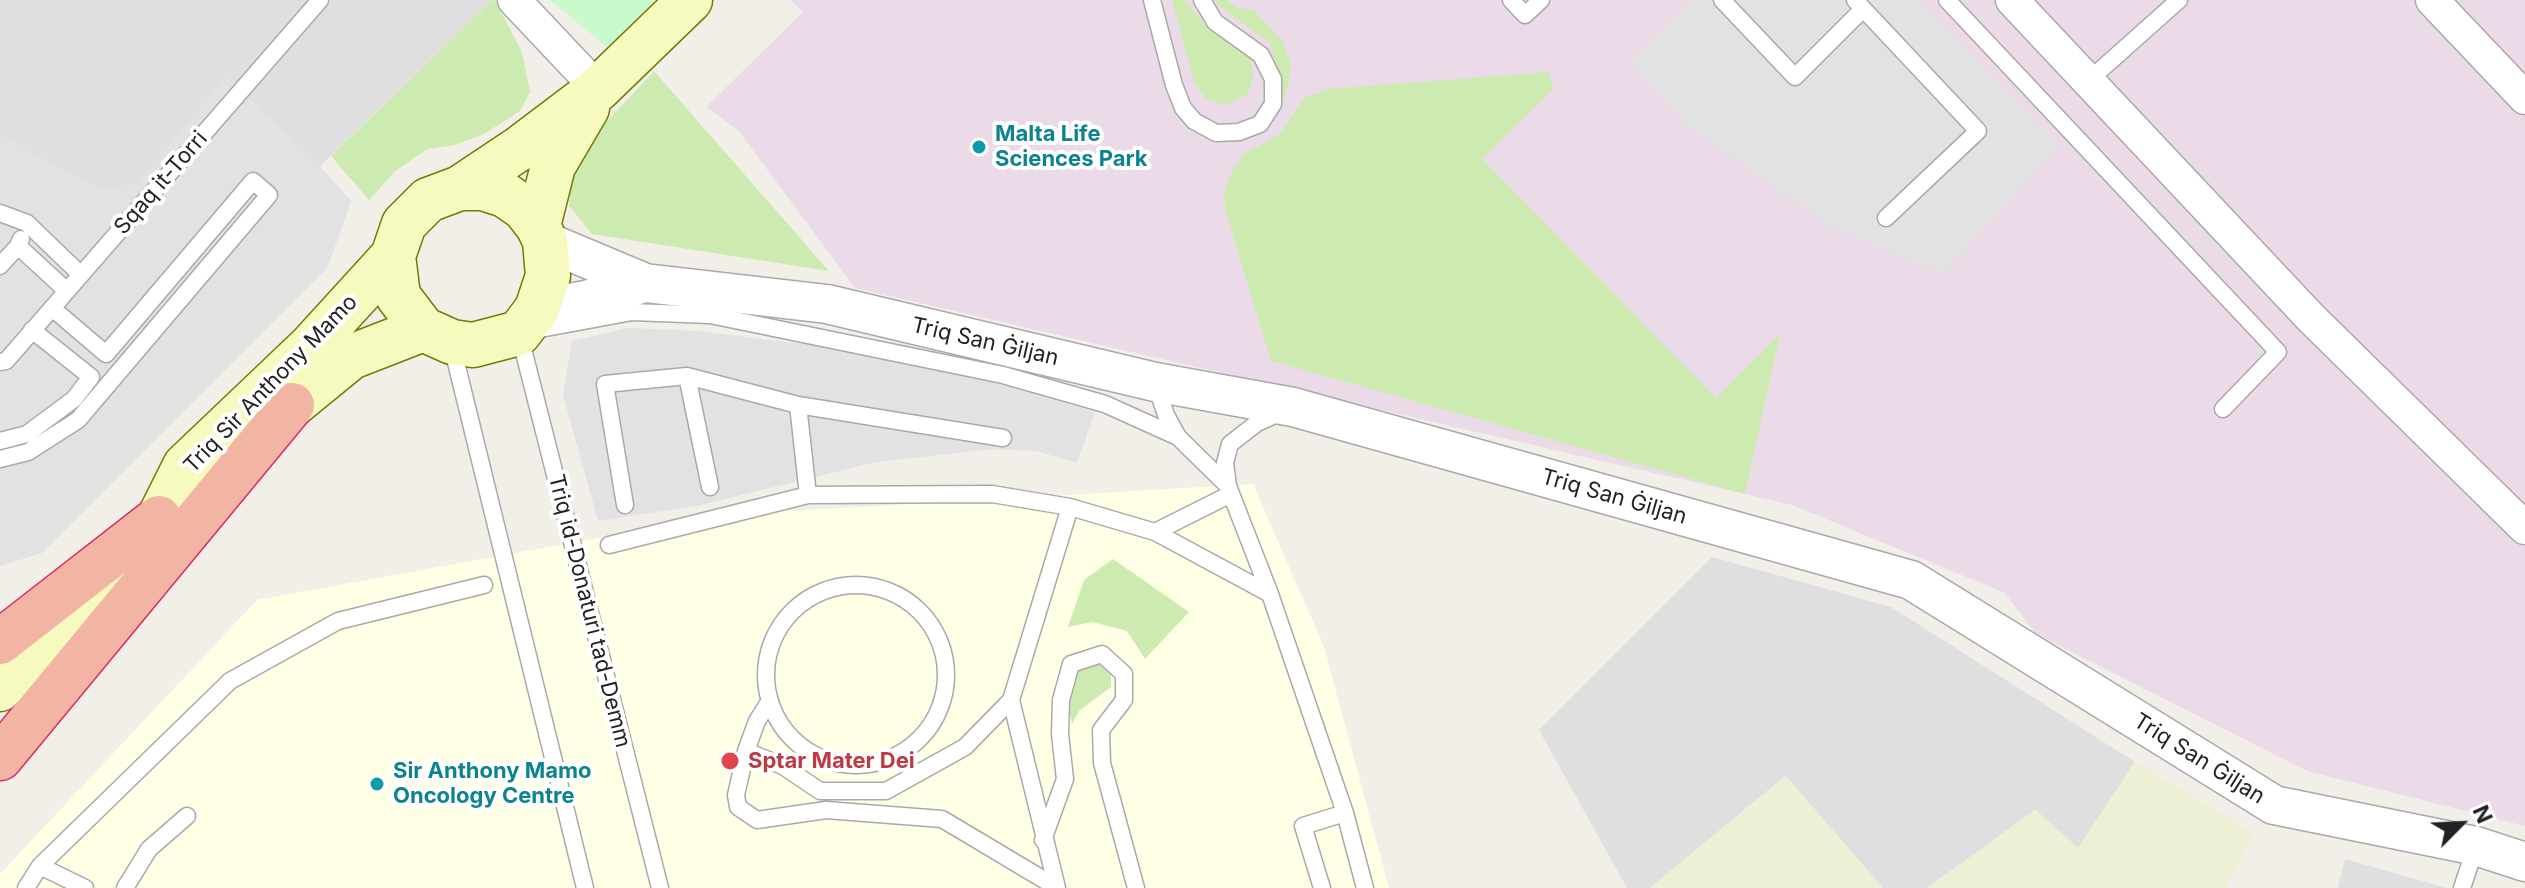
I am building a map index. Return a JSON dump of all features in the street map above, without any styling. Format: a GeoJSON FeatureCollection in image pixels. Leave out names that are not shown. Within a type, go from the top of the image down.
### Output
{"type":"FeatureCollection","features":[{"type":"Feature","properties":{"kind":"highway"},"geometry":{"type":"LineString","coordinates":[[0,758],[292,405]]}},
{"type":"Feature","properties":{"kind":"highway"},"geometry":{"type":"LineString","coordinates":[[0,642],[159,518]]}},
{"type":"Feature","properties":{"kind":"main road","name":"Triq Sir Anthony Mamo"},"geometry":{"type":"LineString","coordinates":[[159,518],[185,466],[310,347],[393,256],[404,224],[428,200],[460,188],[520,148],[598,89],[690,0]]}},
{"type":"Feature","properties":{"kind":"main road","name":"Triq Sir Anthony Mamo"},"geometry":{"type":"LineString","coordinates":[[0,689],[159,518],[351,357],[437,336],[473,345],[528,321],[548,276],[542,234],[553,166],[598,89]]}},
{"type":"Feature","properties":{"kind":"main road"},"geometry":{"type":"LineString","coordinates":[[460,188],[483,188],[505,195],[524,208],[542,234]]}},
{"type":"Feature","properties":{"kind":"main road"},"geometry":{"type":"LineString","coordinates":[[393,256],[398,296],[437,336]]}},
{"type":"Feature","properties":{"kind":"street"},"geometry":{"type":"LineString","coordinates":[[514,0],[598,89]]}},
{"type":"Feature","properties":{"kind":"street"},"geometry":{"type":"LineString","coordinates":[[2012,0],[2311,318],[2525,528]]}},
{"type":"Feature","properties":{"kind":"street"},"geometry":{"type":"LineString","coordinates":[[2432,0],[2525,98]]}},
{"type":"Feature","properties":{"kind":"street","name":"Triq San Ġiljan"},"geometry":{"type":"LineString","coordinates":[[542,234],[645,283],[827,304],[1155,382],[1293,407],[1911,580],[2274,805],[2476,846],[2525,862]]}},
{"type":"Feature","properties":{"kind":"street","name":"Triq San Ġiljan"},"geometry":{"type":"LineString","coordinates":[[528,321],[645,283]]}},
{"type":"Feature","properties":{"kind":"lane","name":"Sqaq it-Torri"},"geometry":{"type":"LineString","coordinates":[[0,362],[6,361],[320,0]]}},
{"type":"Feature","properties":{"kind":"lane"},"geometry":{"type":"LineString","coordinates":[[1152,0],[1183,108],[1194,121],[1216,133],[1239,132],[1260,124],[1273,104],[1273,79],[1261,55],[1215,22],[1202,0]]}},
{"type":"Feature","properties":{"kind":"lane"},"geometry":{"type":"LineString","coordinates":[[1511,0],[1525,15],[1541,0]]}},
{"type":"Feature","properties":{"kind":"lane"},"geometry":{"type":"LineString","coordinates":[[1722,0],[1795,77],[1859,4],[1978,131],[1886,218]]}},
{"type":"Feature","properties":{"kind":"lane"},"geometry":{"type":"LineString","coordinates":[[1947,0],[2278,352],[2223,409]]}},
{"type":"Feature","properties":{"kind":"lane"},"geometry":{"type":"LineString","coordinates":[[2088,81],[2179,0]]}},
{"type":"Feature","properties":{"kind":"lane"},"geometry":{"type":"LineString","coordinates":[[0,459],[28,452],[78,420],[269,195],[253,181],[106,354],[52,308]]}},
{"type":"Feature","properties":{"kind":"lane"},"geometry":{"type":"LineString","coordinates":[[0,213],[27,223],[81,275]]}},
{"type":"Feature","properties":{"kind":"lane"},"geometry":{"type":"LineString","coordinates":[[0,266],[18,246],[27,223]]}},
{"type":"Feature","properties":{"kind":"lane"},"geometry":{"type":"LineString","coordinates":[[18,246],[67,291]]}},
{"type":"Feature","properties":{"kind":"lane"},"geometry":{"type":"LineString","coordinates":[[528,321],[632,312],[710,315],[1003,375],[1105,404],[1178,437]]}},
{"type":"Feature","properties":{"kind":"lane","name":"Triq id-Donaturi tad-Demm"},"geometry":{"type":"LineString","coordinates":[[528,321],[660,888]]}},
{"type":"Feature","properties":{"kind":"lane"},"geometry":{"type":"LineString","coordinates":[[0,441],[27,434],[74,399],[91,377],[32,330]]}},
{"type":"Feature","properties":{"kind":"lane"},"geometry":{"type":"LineString","coordinates":[[437,336],[585,888]]}},
{"type":"Feature","properties":{"kind":"lane"},"geometry":{"type":"LineString","coordinates":[[687,376],[710,487]]}},
{"type":"Feature","properties":{"kind":"lane"},"geometry":{"type":"LineString","coordinates":[[625,505],[605,384],[687,376],[798,405],[1003,438]]}},
{"type":"Feature","properties":{"kind":"lane"},"geometry":{"type":"LineString","coordinates":[[1155,382],[1166,415],[1178,437],[1229,490]]}},
{"type":"Feature","properties":{"kind":"lane"},"geometry":{"type":"LineString","coordinates":[[798,405],[808,495]]}},
{"type":"Feature","properties":{"kind":"lane"},"geometry":{"type":"LineString","coordinates":[[1293,407],[1257,423],[1230,444],[1225,463],[1229,490],[1270,594],[1345,813],[1365,888]]}},
{"type":"Feature","properties":{"kind":"lane"},"geometry":{"type":"LineString","coordinates":[[1155,532],[1229,490]]}},
{"type":"Feature","properties":{"kind":"lane"},"geometry":{"type":"LineString","coordinates":[[609,545],[808,495],[992,494],[1070,507],[1155,532],[1270,594]]}},
{"type":"Feature","properties":{"kind":"lane"},"geometry":{"type":"LineString","coordinates":[[746,751],[783,766],[820,791],[886,791],[965,747],[1011,700],[1070,507]]}},
{"type":"Feature","properties":{"kind":"lane"},"geometry":{"type":"LineString","coordinates":[[769,702],[782,729],[804,749],[830,762],[859,765],[887,760],[913,746],[932,723],[944,697],[946,667],[938,638],[922,612],[897,594],[868,584],[837,585],[809,596],[786,616],[771,642],[765,672],[769,702],[757,721],[746,751],[736,795],[738,807],[757,820],[826,810],[942,819],[1056,888]]}},
{"type":"Feature","properties":{"kind":"lane"},"geometry":{"type":"LineString","coordinates":[[26,888],[40,866],[230,681],[338,621],[484,585]]}},
{"type":"Feature","properties":{"kind":"lane"},"geometry":{"type":"LineString","coordinates":[[1043,840],[1065,779],[1060,734],[1061,700],[1071,664],[1102,654],[1124,674],[1124,700],[1101,730],[1102,763],[1136,888]]}},
{"type":"Feature","properties":{"kind":"lane"},"geometry":{"type":"LineString","coordinates":[[1011,700],[1056,888]]}},
{"type":"Feature","properties":{"kind":"lane"},"geometry":{"type":"LineString","coordinates":[[1322,888],[1303,826],[1345,813]]}},
{"type":"Feature","properties":{"kind":"lane"},"geometry":{"type":"LineString","coordinates":[[125,888],[149,849],[187,816]]}},
{"type":"Feature","properties":{"kind":"lane"},"geometry":{"type":"LineString","coordinates":[[2462,888],[2476,846]]}},
{"type":"Feature","properties":{"kind":"lane"},"geometry":{"type":"LineString","coordinates":[[40,866],[85,888]]}},
{"type":"Feature","properties":{"kind":"shaded area"},"geometry":{"type":"Polygon","coordinates":[[[0,0],[492,0],[320,166],[226,77],[138,183],[101,190],[0,136],[0,0]]]}},
{"type":"Feature","properties":{"kind":"shaded area"},"geometry":{"type":"Polygon","coordinates":[[[790,0],[2525,0],[2525,826],[2307,771],[2036,634],[2005,593],[1792,505],[855,288],[738,130],[706,107],[803,12],[790,0]]]}},
{"type":"Feature","properties":{"kind":"shaded area"},"geometry":{"type":"Polygon","coordinates":[[[1691,0],[1918,0],[2060,146],[1943,274],[1828,225],[1688,127],[1629,62],[1691,0]]]}},
{"type":"Feature","properties":{"kind":"shaded area"},"geometry":{"type":"Polygon","coordinates":[[[226,76],[320,166],[351,201],[328,267],[42,553],[0,566],[0,136],[101,189],[138,183],[226,76]]]}},
{"type":"Feature","properties":{"kind":"shaded area"},"geometry":{"type":"Polygon","coordinates":[[[628,328],[696,331],[830,347],[975,377],[1095,412],[1077,463],[1036,451],[991,449],[876,462],[701,505],[598,521],[563,395],[572,341],[628,328]]]}},
{"type":"Feature","properties":{"kind":"shaded area","name":"Sptar Mater Dei"},"geometry":{"type":"Polygon","coordinates":[[[1253,484],[1324,647],[1389,888],[0,888],[0,874],[257,600],[724,515],[1253,484]]]}},
{"type":"Feature","properties":{"kind":"shaded area"},"geometry":{"type":"Polygon","coordinates":[[[1712,557],[1891,607],[2135,762],[2078,848],[2035,810],[1927,888],[1883,888],[1785,776],[1650,888],[1627,888],[1539,730],[1712,557]]]}},
{"type":"Feature","properties":{"kind":"shaded area"},"geometry":{"type":"Polygon","coordinates":[[[2135,762],[2253,832],[2226,888],[1927,888],[2036,810],[2078,848],[2135,762]]]}},
{"type":"Feature","properties":{"kind":"shaded area"},"geometry":{"type":"Polygon","coordinates":[[[1786,776],[1883,888],[1650,888],[1786,776]]]}},
{"type":"Feature","properties":{"kind":"shaded area"},"geometry":{"type":"Polygon","coordinates":[[[2345,859],[2447,888],[2338,888],[2345,859]]]}},
{"type":"Feature","properties":{"kind":"green space"},"geometry":{"type":"Polygon","coordinates":[[[495,0],[522,52],[530,92],[520,111],[484,134],[455,145],[427,149],[394,172],[369,200],[331,156],[495,0]]]}},
{"type":"Feature","properties":{"kind":"green space"},"geometry":{"type":"Polygon","coordinates":[[[550,0],[655,0],[607,47],[550,0]]]}},
{"type":"Feature","properties":{"kind":"green space"},"geometry":{"type":"Polygon","coordinates":[[[1172,0],[1185,0],[1209,30],[1250,58],[1254,76],[1247,94],[1226,105],[1206,99],[1194,82],[1172,0]]]}},
{"type":"Feature","properties":{"kind":"green space"},"geometry":{"type":"Polygon","coordinates":[[[1215,0],[1227,0],[1237,8],[1254,10],[1282,41],[1291,63],[1281,109],[1263,129],[1221,128],[1248,120],[1267,104],[1276,86],[1277,67],[1270,43],[1215,0]]]}},
{"type":"Feature","properties":{"kind":"green space"},"geometry":{"type":"Polygon","coordinates":[[[654,71],[829,271],[592,234],[569,206],[573,158],[654,71]]]}},
{"type":"Feature","properties":{"kind":"green space"},"geometry":{"type":"Polygon","coordinates":[[[1548,72],[1554,88],[1482,159],[1716,398],[1780,334],[1745,494],[1271,361],[1225,209],[1224,192],[1232,171],[1245,153],[1279,135],[1304,98],[1329,89],[1548,72]]]}},
{"type":"Feature","properties":{"kind":"green space"},"geometry":{"type":"Polygon","coordinates":[[[1113,559],[1189,612],[1145,659],[1127,631],[1092,622],[1068,627],[1084,580],[1113,559]]]}},
{"type":"Feature","properties":{"kind":"green space"},"geometry":{"type":"Polygon","coordinates":[[[1097,662],[1111,672],[1111,687],[1079,711],[1072,724],[1068,705],[1076,672],[1097,662]]]}},
{"type":"Feature","properties":{"kind":"place","name":"Malta Life Sciences Park"},"geometry":{"type":"Point","coordinates":[979,147]}},
{"type":"Feature","properties":{"kind":"place","name":"Sptar Mater Dei"},"geometry":{"type":"Point","coordinates":[730,761]}},
{"type":"Feature","properties":{"kind":"place","name":"Sir Anthony Mamo Oncology Centre"},"geometry":{"type":"Point","coordinates":[377,784]}}]}
